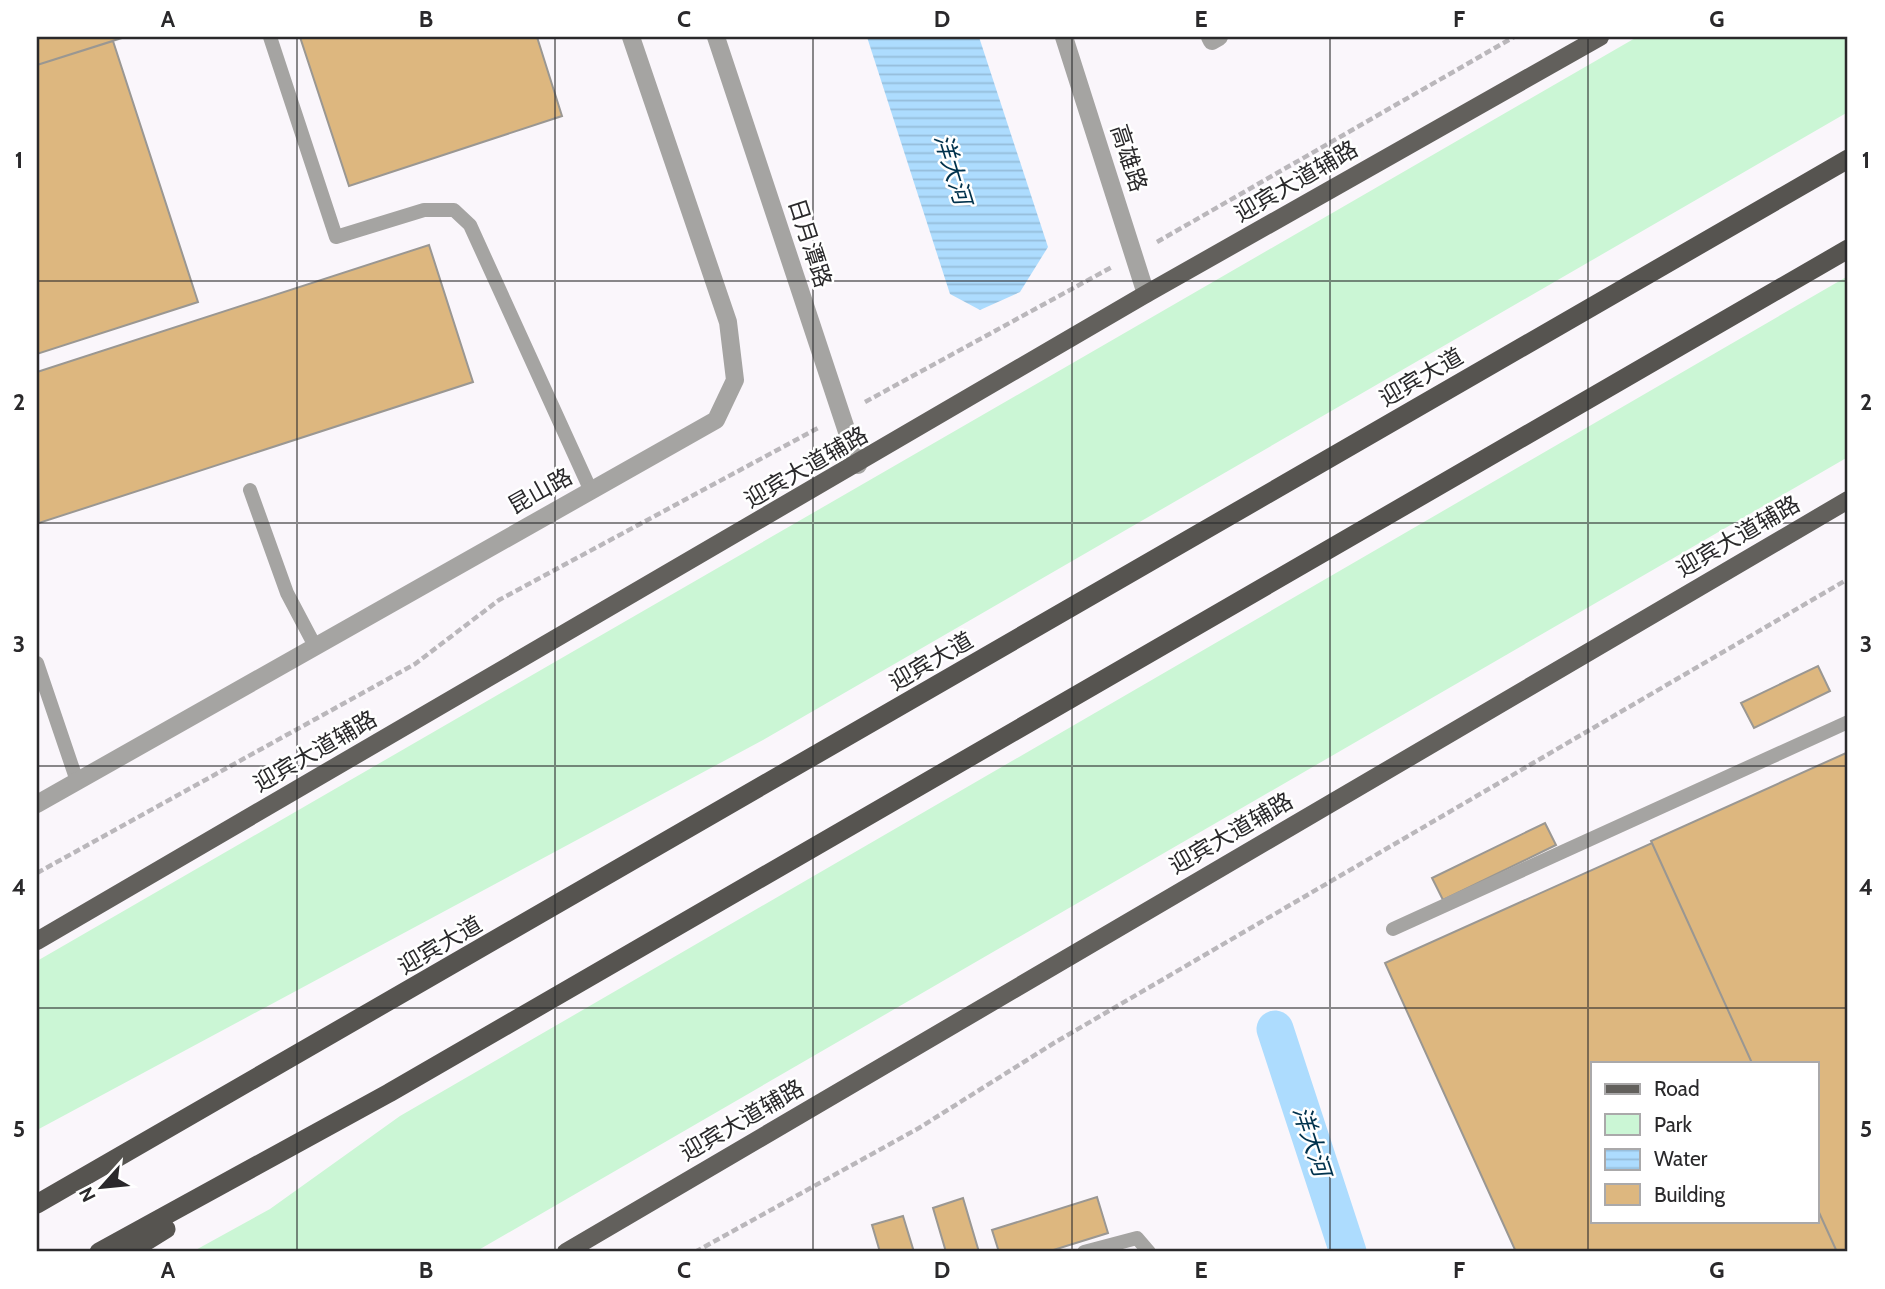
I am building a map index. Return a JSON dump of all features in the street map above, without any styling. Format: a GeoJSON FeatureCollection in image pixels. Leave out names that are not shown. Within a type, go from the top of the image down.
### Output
{"type":"FeatureCollection","features":[{"type":"Feature","properties":{"kind":"highway","name":"迎宾大道"},"geometry":{"type":"LineString","coordinates":[[37,1205],[1848,159]]}},
{"type":"Feature","properties":{"kind":"highway"},"geometry":{"type":"LineString","coordinates":[[128,1252],[389,1093],[1848,249]]}},
{"type":"Feature","properties":{"kind":"highway"},"geometry":{"type":"LineString","coordinates":[[99,1252],[389,1093]]}},
{"type":"Feature","properties":{"kind":"main road","name":"迎宾大道辅路"},"geometry":{"type":"LineString","coordinates":[[37,941],[858,465],[1146,294],[1600,37]]}},
{"type":"Feature","properties":{"kind":"main road","name":"迎宾大道辅路"},"geometry":{"type":"LineString","coordinates":[[566,1252],[1848,500]]}},
{"type":"Feature","properties":{"kind":"street","name":"昆山路"},"geometry":{"type":"LineString","coordinates":[[37,804],[716,419],[735,380],[728,322],[631,37]]}},
{"type":"Feature","properties":{"kind":"street","name":"日月潭路"},"geometry":{"type":"LineString","coordinates":[[716,37],[858,465]]}},
{"type":"Feature","properties":{"kind":"street","name":"高雄路"},"geometry":{"type":"LineString","coordinates":[[1064,37],[1146,294]]}},
{"type":"Feature","properties":{"kind":"lane"},"geometry":{"type":"LineString","coordinates":[[271,37],[335,237],[424,210],[454,210],[470,225],[590,491]]}},
{"type":"Feature","properties":{"kind":"lane"},"geometry":{"type":"LineString","coordinates":[[250,490],[287,593],[316,646]]}},
{"type":"Feature","properties":{"kind":"lane"},"geometry":{"type":"LineString","coordinates":[[37,663],[77,781]]}},
{"type":"Feature","properties":{"kind":"lane"},"geometry":{"type":"LineString","coordinates":[[1393,929],[1848,722]]}},
{"type":"Feature","properties":{"kind":"lane"},"geometry":{"type":"LineString","coordinates":[[1084,1252],[1137,1238],[1149,1252]]}},
{"type":"Feature","properties":{"kind":"path"},"geometry":{"type":"LineString","coordinates":[[37,873],[415,664],[499,600],[1134,255],[1514,37]]}},
{"type":"Feature","properties":{"kind":"path"},"geometry":{"type":"LineString","coordinates":[[695,1252],[919,1128],[1054,1042],[1848,579]]}},
{"type":"Feature","properties":{"kind":"green space"},"geometry":{"type":"Polygon","coordinates":[[[1637,37],[1848,37],[1848,112],[763,740],[37,1130],[37,961],[1637,37]]]}},
{"type":"Feature","properties":{"kind":"green space"},"geometry":{"type":"Polygon","coordinates":[[[1848,276],[1848,457],[475,1252],[192,1252],[270,1209],[400,1116],[1848,276]]]}},
{"type":"Feature","properties":{"kind":"water"},"geometry":{"type":"Polygon","coordinates":[[[867,37],[979,37],[1048,247],[1020,292],[980,310],[950,294],[867,37]]]}},
{"type":"Feature","properties":{"kind":"building"},"geometry":{"type":"Polygon","coordinates":[[[37,37],[125,37],[37,65],[37,37]]]}},
{"type":"Feature","properties":{"kind":"building"},"geometry":{"type":"Polygon","coordinates":[[[300,37],[537,37],[562,116],[349,186],[300,37]]]}},
{"type":"Feature","properties":{"kind":"building"},"geometry":{"type":"Polygon","coordinates":[[[113,41],[198,302],[37,354],[37,65],[113,41]]]}},
{"type":"Feature","properties":{"kind":"building"},"geometry":{"type":"Polygon","coordinates":[[[429,245],[473,382],[39,523],[37,372],[429,245]]]}},
{"type":"Feature","properties":{"kind":"building"},"geometry":{"type":"Polygon","coordinates":[[[1818,666],[1830,691],[1754,728],[1741,703],[1818,666]]]}},
{"type":"Feature","properties":{"kind":"building"},"geometry":{"type":"Polygon","coordinates":[[[1846,753],[1848,1252],[1837,1252],[1818,1210],[1818,1062],[1752,1062],[1651,841],[1846,753]]]}},
{"type":"Feature","properties":{"kind":"building"},"geometry":{"type":"Polygon","coordinates":[[[1545,823],[1556,845],[1443,900],[1432,878],[1545,823]]]}},
{"type":"Feature","properties":{"kind":"building"},"geometry":{"type":"Polygon","coordinates":[[[1652,843],[1752,1062],[1591,1062],[1591,1222],[1818,1222],[1818,1210],[1837,1252],[1516,1252],[1385,963],[1652,843]]]}},
{"type":"Feature","properties":{"kind":"building"},"geometry":{"type":"Polygon","coordinates":[[[1097,1197],[1108,1233],[1047,1252],[999,1252],[992,1230],[1097,1197]]]}},
{"type":"Feature","properties":{"kind":"building"},"geometry":{"type":"Polygon","coordinates":[[[963,1198],[979,1252],[946,1252],[933,1208],[963,1198]]]}},
{"type":"Feature","properties":{"kind":"building"},"geometry":{"type":"Polygon","coordinates":[[[903,1216],[914,1252],[880,1252],[872,1225],[903,1216]]]}},
{"type":"Feature","properties":{"kind":"waterway","name":"洋大河"},"geometry":{"type":"LineString","coordinates":[[1275,1029],[1348,1252]]}}]}
